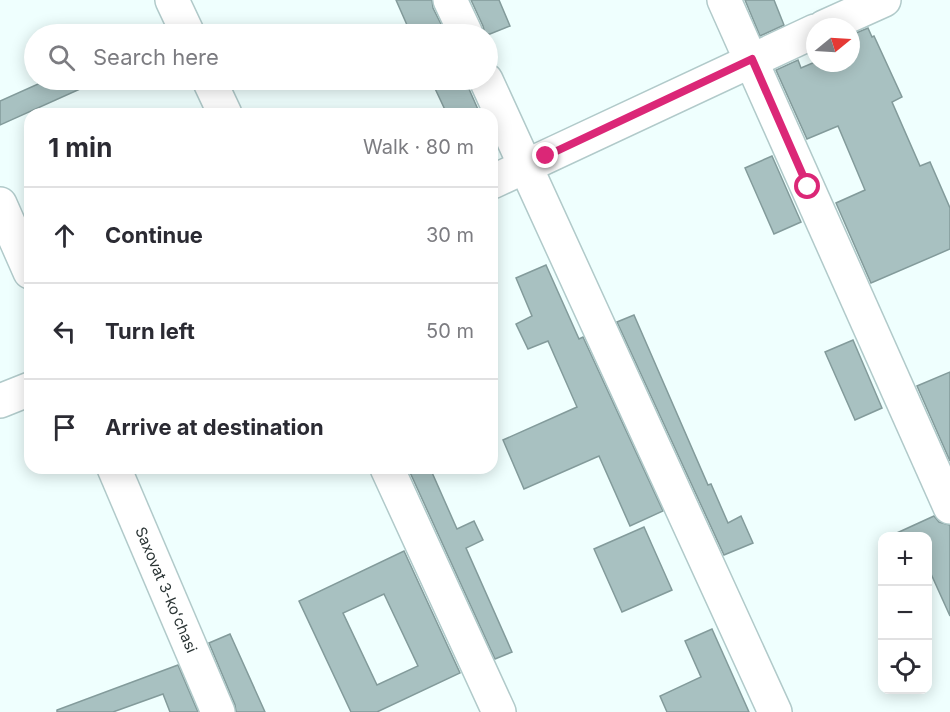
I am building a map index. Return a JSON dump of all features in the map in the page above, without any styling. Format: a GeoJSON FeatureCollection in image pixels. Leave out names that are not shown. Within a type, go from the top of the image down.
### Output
{"type":"FeatureCollection","features":[{"type":"Feature","properties":{"kind":"street"},"geometry":{"type":"LineString","coordinates":[[172,0],[183,24]]}},
{"type":"Feature","properties":{"kind":"street"},"geometry":{"type":"LineString","coordinates":[[450,0],[461,24]]}},
{"type":"Feature","properties":{"kind":"street"},"geometry":{"type":"LineString","coordinates":[[724,0],[950,507]]}},
{"type":"Feature","properties":{"kind":"street"},"geometry":{"type":"LineString","coordinates":[[844,18],[884,0]]}},
{"type":"Feature","properties":{"kind":"street"},"geometry":{"type":"LineString","coordinates":[[498,179],[806,35]]}},
{"type":"Feature","properties":{"kind":"street"},"geometry":{"type":"LineString","coordinates":[[214,90],[222,108]]}},
{"type":"Feature","properties":{"kind":"street"},"geometry":{"type":"LineString","coordinates":[[491,90],[775,712]]}},
{"type":"Feature","properties":{"kind":"street"},"geometry":{"type":"LineString","coordinates":[[0,204],[24,258]]}},
{"type":"Feature","properties":{"kind":"street"},"geometry":{"type":"LineString","coordinates":[[0,401],[24,391]]}},
{"type":"Feature","properties":{"kind":"street","name":"Saxovat 3-koʻchasi"},"geometry":{"type":"LineString","coordinates":[[117,474],[218,712]]}},
{"type":"Feature","properties":{"kind":"street"},"geometry":{"type":"LineString","coordinates":[[390,474],[499,712]]}},
{"type":"Feature","properties":{"kind":"building"},"geometry":{"type":"Polygon","coordinates":[[[396,0],[432,0],[433,8],[441,24],[407,24],[396,0]]]}},
{"type":"Feature","properties":{"kind":"building"},"geometry":{"type":"Polygon","coordinates":[[[471,0],[499,0],[510,26],[498,31],[498,24],[482,24],[471,0]]]}},
{"type":"Feature","properties":{"kind":"building"},"geometry":{"type":"Polygon","coordinates":[[[745,0],[774,0],[784,25],[760,36],[745,0]]]}},
{"type":"Feature","properties":{"kind":"building"},"geometry":{"type":"Polygon","coordinates":[[[868,28],[872,37],[874,36],[902,97],[892,102],[920,166],[930,162],[950,208],[950,249],[871,283],[836,203],[865,190],[838,126],[807,139],[776,70],[798,60],[801,68],[806,66],[806,72],[860,72],[860,31],[868,28]]]}},
{"type":"Feature","properties":{"kind":"building"},"geometry":{"type":"Polygon","coordinates":[[[25,90],[78,90],[38,108],[24,108],[24,114],[0,125],[0,101],[25,90]]]}},
{"type":"Feature","properties":{"kind":"building"},"geometry":{"type":"Polygon","coordinates":[[[436,90],[469,90],[477,108],[444,108],[436,90]]]}},
{"type":"Feature","properties":{"kind":"building"},"geometry":{"type":"Polygon","coordinates":[[[772,156],[801,222],[774,234],[745,168],[772,156]]]}},
{"type":"Feature","properties":{"kind":"building"},"geometry":{"type":"Polygon","coordinates":[[[546,265],[579,339],[583,337],[663,511],[630,526],[599,456],[524,489],[503,440],[577,407],[548,341],[528,349],[516,324],[532,316],[516,278],[546,265]]]}},
{"type":"Feature","properties":{"kind":"building"},"geometry":{"type":"Polygon","coordinates":[[[634,315],[708,485],[711,484],[728,523],[741,516],[753,543],[724,555],[617,322],[634,315]]]}},
{"type":"Feature","properties":{"kind":"building"},"geometry":{"type":"Polygon","coordinates":[[[853,340],[882,408],[855,420],[825,352],[853,340]]]}},
{"type":"Feature","properties":{"kind":"building"},"geometry":{"type":"Polygon","coordinates":[[[950,372],[950,461],[917,386],[950,372]]]}},
{"type":"Feature","properties":{"kind":"building"},"geometry":{"type":"Polygon","coordinates":[[[411,474],[433,474],[457,529],[474,521],[483,540],[466,548],[512,652],[495,659],[411,474]]]}},
{"type":"Feature","properties":{"kind":"building"},"geometry":{"type":"Polygon","coordinates":[[[934,516],[939,522],[950,525],[950,616],[932,576],[932,532],[899,532],[934,516]]]}},
{"type":"Feature","properties":{"kind":"building"},"geometry":{"type":"Polygon","coordinates":[[[644,527],[672,590],[622,612],[594,549],[644,527]]]}},
{"type":"Feature","properties":{"kind":"building"},"geometry":{"type":"Polygon","coordinates":[[[404,551],[460,673],[377,712],[351,712],[299,601],[404,551]],[[384,594],[343,613],[377,685],[418,666],[384,594]]]}},
{"type":"Feature","properties":{"kind":"building"},"geometry":{"type":"Polygon","coordinates":[[[712,629],[749,712],[667,712],[660,696],[701,677],[685,641],[712,629]]]}},
{"type":"Feature","properties":{"kind":"building"},"geometry":{"type":"Polygon","coordinates":[[[230,634],[265,712],[236,712],[209,643],[230,634]]]}},
{"type":"Feature","properties":{"kind":"building"},"geometry":{"type":"Polygon","coordinates":[[[178,665],[198,712],[170,712],[163,694],[113,712],[57,712],[57,710],[178,665]]]}},
{"type":"Feature","properties":{"kind":"route"},"geometry":{"type":"LineString","coordinates":[[546,156],[752,59],[808,187]]}}]}
